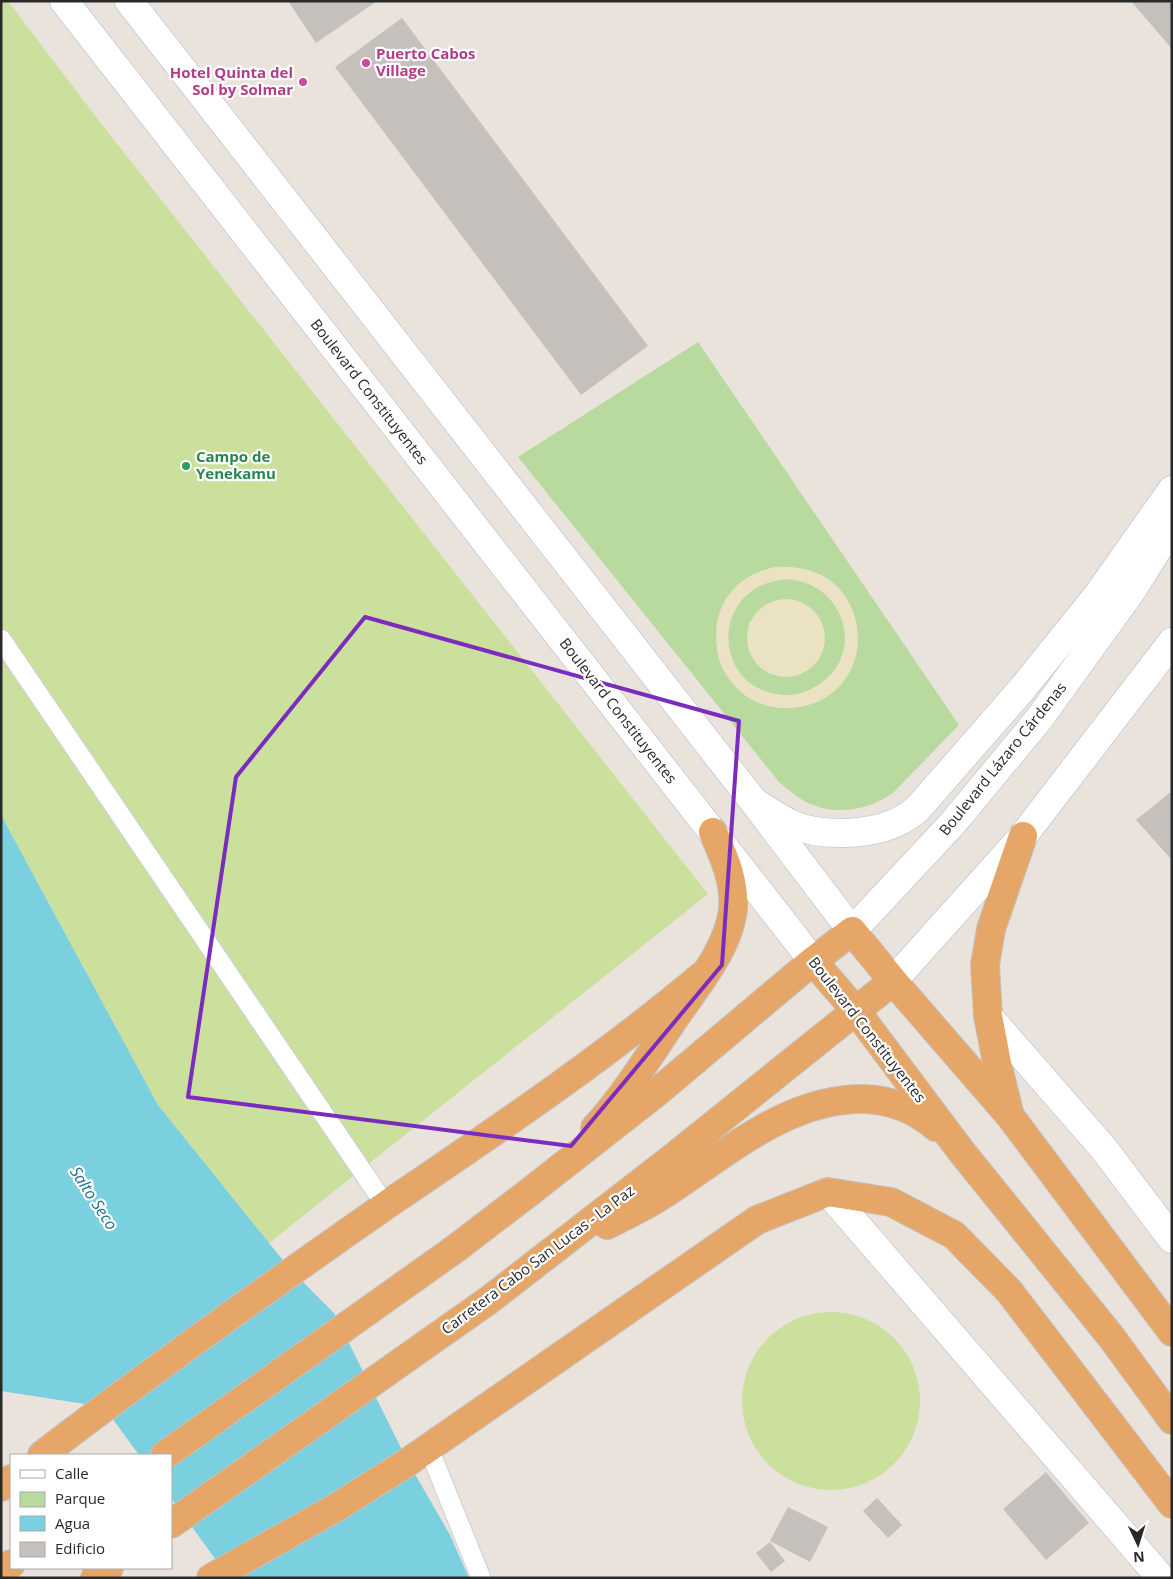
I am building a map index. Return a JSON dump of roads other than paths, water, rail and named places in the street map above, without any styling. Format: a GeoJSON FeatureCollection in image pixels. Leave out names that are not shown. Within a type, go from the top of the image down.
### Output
{"type":"FeatureCollection","features":[{"type":"Feature","properties":{"kind":"highway"},"geometry":{"type":"LineString","coordinates":[[527,1194],[577,1147],[612,1107],[643,1065],[723,944],[730,928],[733,896],[728,870],[713,832]]}},
{"type":"Feature","properties":{"kind":"highway"},"geometry":{"type":"LineString","coordinates":[[1010,1116],[988,1016],[985,965],[991,929],[1023,836]]}},
{"type":"Feature","properties":{"kind":"highway"},"geometry":{"type":"LineString","coordinates":[[166,1454],[455,1249],[656,1093],[813,961],[852,931],[1010,1116],[1172,1332]]}},
{"type":"Feature","properties":{"kind":"highway","name":"Boulevard Constituyentes"},"geometry":{"type":"LineString","coordinates":[[813,961],[856,1011],[961,1151],[1112,1338],[1172,1420]]}},
{"type":"Feature","properties":{"kind":"highway"},"geometry":{"type":"LineString","coordinates":[[43,1454],[104,1407],[276,1282],[552,1091],[665,1007],[704,974]]}},
{"type":"Feature","properties":{"kind":"highway","name":"Carretera Cabo San Lucas - La Paz"},"geometry":{"type":"LineString","coordinates":[[172,1523],[489,1300],[671,1159],[893,981]]}},
{"type":"Feature","properties":{"kind":"highway"},"geometry":{"type":"LineString","coordinates":[[538,1262],[660,1197],[732,1148],[767,1127],[795,1114],[829,1103],[843,1100],[877,1100],[908,1108],[934,1125],[961,1151]]}},
{"type":"Feature","properties":{"kind":"highway"},"geometry":{"type":"LineString","coordinates":[[211,1578],[337,1507],[429,1449],[757,1220],[828,1192],[891,1202],[954,1235],[1009,1291],[1172,1504]]}},
{"type":"Feature","properties":{"kind":"highway"},"geometry":{"type":"LineString","coordinates":[[95,1578],[108,1569]]}},
{"type":"Feature","properties":{"kind":"street","name":"Boulevard Constituyentes"},"geometry":{"type":"LineString","coordinates":[[64,1],[813,961]]}},
{"type":"Feature","properties":{"kind":"street"},"geometry":{"type":"LineString","coordinates":[[129,1],[754,802],[852,931]]}},
{"type":"Feature","properties":{"kind":"street"},"geometry":{"type":"LineString","coordinates":[[754,802],[791,824],[826,833],[862,831],[894,823],[908,816],[920,806],[1022,689],[1097,596],[1172,490]]}},
{"type":"Feature","properties":{"kind":"street","name":"Boulevard Lázaro Cárdenas"},"geometry":{"type":"LineString","coordinates":[[852,931],[952,824],[1039,719],[1132,590],[1172,526]]}},
{"type":"Feature","properties":{"kind":"street"},"geometry":{"type":"LineString","coordinates":[[893,981],[1023,836],[1172,642]]}},
{"type":"Feature","properties":{"kind":"street"},"geometry":{"type":"LineString","coordinates":[[988,1016],[1104,1149],[1172,1239]]}},
{"type":"Feature","properties":{"kind":"street"},"geometry":{"type":"LineString","coordinates":[[828,1192],[1161,1578]]}},
{"type":"Feature","properties":{"kind":"lane"},"geometry":{"type":"LineString","coordinates":[[1,639],[386,1206]]}},
{"type":"Feature","properties":{"kind":"lane"},"geometry":{"type":"LineString","coordinates":[[429,1449],[481,1578]]}},
{"type":"Feature","properties":{"kind":"water","name":"Salto Seco"},"geometry":{"type":"Polygon","coordinates":[[[1,815],[158,1105],[292,1271],[334,1313],[408,1462],[450,1535],[469,1578],[229,1578],[172,1499],[172,1454],[138,1454],[104,1407],[1,1391],[1,815]]]}},
{"type":"Feature","properties":{"kind":"place","name":"Puerto Cabos Village"},"geometry":{"type":"Point","coordinates":[366,63]}},
{"type":"Feature","properties":{"kind":"place","name":"Hotel Quinta del Sol by Solmar"},"geometry":{"type":"Point","coordinates":[303,82]}},
{"type":"Feature","properties":{"kind":"place","name":"Campo de Yenekamu"},"geometry":{"type":"Point","coordinates":[186,466]}}]}
